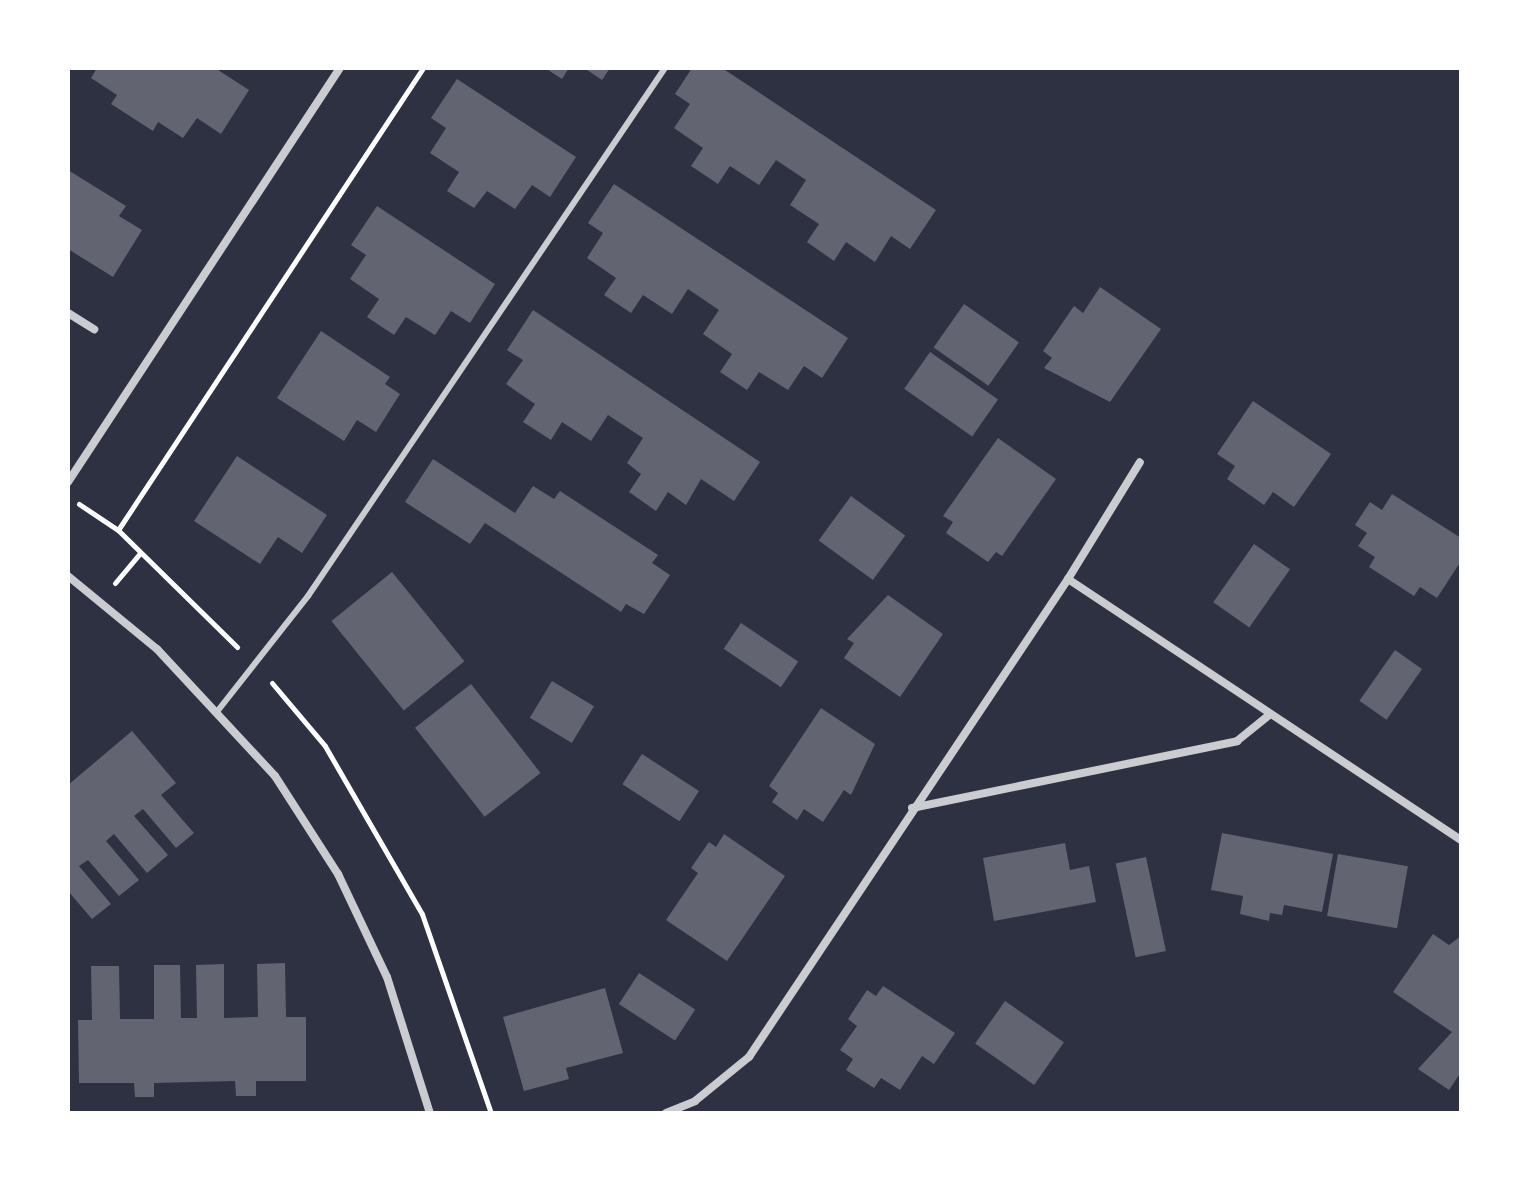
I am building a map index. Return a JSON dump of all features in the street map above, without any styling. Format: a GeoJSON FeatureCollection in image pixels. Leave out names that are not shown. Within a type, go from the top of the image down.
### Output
{"type":"FeatureCollection","features":[{"type":"Feature","properties":{"kind":"street"},"geometry":{"type":"LineString","coordinates":[[68,482],[340,68]]}},
{"type":"Feature","properties":{"kind":"street"},"geometry":{"type":"LineString","coordinates":[[68,313],[94,329]]}},
{"type":"Feature","properties":{"kind":"street"},"geometry":{"type":"LineString","coordinates":[[666,1113],[695,1101],[749,1057],[911,809],[1068,579],[1140,462]]}},
{"type":"Feature","properties":{"kind":"street"},"geometry":{"type":"LineString","coordinates":[[68,576],[157,649],[275,776],[338,874],[387,977],[430,1113]]}},
{"type":"Feature","properties":{"kind":"street"},"geometry":{"type":"LineString","coordinates":[[1068,579],[1268,716],[1461,840]]}},
{"type":"Feature","properties":{"kind":"street"},"geometry":{"type":"LineString","coordinates":[[911,809],[1237,741],[1268,716]]}},
{"type":"Feature","properties":{"kind":"lane"},"geometry":{"type":"LineString","coordinates":[[216,713],[308,596],[665,68]]}},
{"type":"Feature","properties":{"kind":"path"},"geometry":{"type":"LineString","coordinates":[[118,530],[423,68]]}},
{"type":"Feature","properties":{"kind":"path"},"geometry":{"type":"LineString","coordinates":[[68,497],[118,530],[255,663],[325,746],[414,901],[491,1113]]}},
{"type":"Feature","properties":{"kind":"building"},"geometry":{"type":"Polygon","coordinates":[[[97,68],[215,68],[249,90],[221,134],[197,118],[183,138],[158,122],[153,131],[111,104],[117,95],[91,78],[97,68]]]}},
{"type":"Feature","properties":{"kind":"building"},"geometry":{"type":"Polygon","coordinates":[[[545,68],[569,68],[562,79],[545,68]]]}},
{"type":"Feature","properties":{"kind":"building"},"geometry":{"type":"Polygon","coordinates":[[[584,68],[610,68],[602,80],[584,68]]]}},
{"type":"Feature","properties":{"kind":"building"},"geometry":{"type":"Polygon","coordinates":[[[692,68],[722,68],[936,210],[910,249],[891,236],[875,262],[846,242],[834,261],[807,242],[819,224],[790,205],[806,180],[776,160],[759,185],[730,166],[718,184],[691,166],[703,148],[674,128],[690,104],[675,94],[692,68]]]}},
{"type":"Feature","properties":{"kind":"building"},"geometry":{"type":"Polygon","coordinates":[[[457,79],[576,157],[550,197],[532,185],[515,209],[487,191],[474,208],[447,191],[459,172],[430,153],[446,128],[431,118],[457,79]]]}},
{"type":"Feature","properties":{"kind":"building"},"geometry":{"type":"Polygon","coordinates":[[[68,170],[126,206],[119,216],[142,230],[113,277],[68,249],[68,170]]]}},
{"type":"Feature","properties":{"kind":"building"},"geometry":{"type":"Polygon","coordinates":[[[614,184],[848,338],[822,378],[804,366],[788,390],[759,372],[747,390],[720,372],[732,354],[703,334],[719,310],[688,289],[672,314],[643,295],[631,313],[604,295],[616,278],[587,258],[603,233],[588,223],[614,184]]]}},
{"type":"Feature","properties":{"kind":"building"},"geometry":{"type":"Polygon","coordinates":[[[377,206],[495,284],[470,323],[451,311],[435,335],[406,317],[394,335],[367,317],[379,299],[350,279],[366,255],[351,245],[377,206]]]}},
{"type":"Feature","properties":{"kind":"building"},"geometry":{"type":"Polygon","coordinates":[[[1100,287],[1161,329],[1110,402],[1044,368],[1052,358],[1043,351],[1074,306],[1083,313],[1100,287]]]}},
{"type":"Feature","properties":{"kind":"building"},"geometry":{"type":"Polygon","coordinates":[[[964,304],[1019,342],[988,386],[934,347],[964,304]]]}},
{"type":"Feature","properties":{"kind":"building"},"geometry":{"type":"Polygon","coordinates":[[[533,310],[760,462],[734,501],[701,479],[686,505],[668,492],[656,511],[629,492],[641,474],[627,463],[643,438],[608,415],[591,441],[562,422],[551,440],[523,422],[535,404],[506,384],[523,360],[507,350],[533,310]]]}},
{"type":"Feature","properties":{"kind":"building"},"geometry":{"type":"Polygon","coordinates":[[[321,331],[390,377],[385,384],[400,394],[376,432],[357,420],[344,441],[277,398],[321,331]]]}},
{"type":"Feature","properties":{"kind":"building"},"geometry":{"type":"Polygon","coordinates":[[[930,352],[998,400],[972,436],[904,389],[930,352]]]}},
{"type":"Feature","properties":{"kind":"building"},"geometry":{"type":"Polygon","coordinates":[[[1253,401],[1331,454],[1294,507],[1273,492],[1264,505],[1227,479],[1235,466],[1217,454],[1253,401]]]}},
{"type":"Feature","properties":{"kind":"building"},"geometry":{"type":"Polygon","coordinates":[[[998,438],[1056,479],[1002,556],[996,552],[988,562],[946,533],[953,522],[943,516],[998,438]]]}},
{"type":"Feature","properties":{"kind":"building"},"geometry":{"type":"Polygon","coordinates":[[[237,456],[327,515],[302,553],[278,537],[260,564],[194,521],[237,456]]]}},
{"type":"Feature","properties":{"kind":"building"},"geometry":{"type":"Polygon","coordinates":[[[433,459],[515,513],[533,486],[554,499],[560,491],[658,555],[652,563],[670,575],[644,614],[626,604],[621,612],[485,523],[470,544],[405,502],[433,459]]]}},
{"type":"Feature","properties":{"kind":"building"},"geometry":{"type":"Polygon","coordinates":[[[1392,494],[1461,538],[1461,561],[1437,598],[1420,587],[1414,596],[1369,567],[1375,557],[1358,546],[1367,533],[1355,525],[1370,502],[1382,510],[1392,494]]]}},
{"type":"Feature","properties":{"kind":"building"},"geometry":{"type":"Polygon","coordinates":[[[851,496],[905,535],[873,580],[819,540],[851,496]]]}},
{"type":"Feature","properties":{"kind":"building"},"geometry":{"type":"Polygon","coordinates":[[[1254,544],[1290,569],[1249,627],[1213,602],[1254,544]]]}},
{"type":"Feature","properties":{"kind":"building"},"geometry":{"type":"Polygon","coordinates":[[[392,572],[464,661],[404,710],[331,621],[392,572]]]}},
{"type":"Feature","properties":{"kind":"building"},"geometry":{"type":"Polygon","coordinates":[[[888,595],[943,634],[900,697],[844,658],[854,643],[847,639],[888,595]]]}},
{"type":"Feature","properties":{"kind":"building"},"geometry":{"type":"Polygon","coordinates":[[[741,623],[798,662],[781,687],[724,649],[741,623]]]}},
{"type":"Feature","properties":{"kind":"building"},"geometry":{"type":"Polygon","coordinates":[[[1395,650],[1422,669],[1386,720],[1359,701],[1395,650]]]}},
{"type":"Feature","properties":{"kind":"building"},"geometry":{"type":"Polygon","coordinates":[[[552,681],[594,706],[572,743],[530,718],[552,681]]]}},
{"type":"Feature","properties":{"kind":"building"},"geometry":{"type":"Polygon","coordinates":[[[471,684],[541,773],[485,817],[415,728],[471,684]]]}},
{"type":"Feature","properties":{"kind":"building"},"geometry":{"type":"Polygon","coordinates":[[[821,708],[875,744],[851,795],[844,790],[823,822],[804,809],[797,820],[772,802],[778,793],[769,786],[821,708]]]}},
{"type":"Feature","properties":{"kind":"building"},"geometry":{"type":"Polygon","coordinates":[[[132,731],[176,783],[161,795],[194,833],[176,848],[143,809],[134,816],[168,855],[147,873],[114,834],[106,841],[139,880],[119,896],[88,860],[79,866],[111,904],[92,919],[68,891],[68,785],[132,731]]]}},
{"type":"Feature","properties":{"kind":"building"},"geometry":{"type":"Polygon","coordinates":[[[642,754],[699,791],[679,821],[622,784],[642,754]]]}},
{"type":"Feature","properties":{"kind":"building"},"geometry":{"type":"Polygon","coordinates":[[[1222,833],[1333,854],[1322,912],[1284,905],[1282,915],[1270,913],[1269,921],[1240,914],[1243,896],[1211,890],[1222,833]]]}},
{"type":"Feature","properties":{"kind":"building"},"geometry":{"type":"Polygon","coordinates":[[[724,834],[785,876],[727,961],[666,920],[698,873],[691,868],[709,842],[716,847],[724,834]]]}},
{"type":"Feature","properties":{"kind":"building"},"geometry":{"type":"Polygon","coordinates":[[[1065,843],[1070,870],[1089,866],[1096,902],[994,921],[983,858],[1065,843]]]}},
{"type":"Feature","properties":{"kind":"building"},"geometry":{"type":"Polygon","coordinates":[[[1338,854],[1408,866],[1397,928],[1327,916],[1338,854]]]}},
{"type":"Feature","properties":{"kind":"building"},"geometry":{"type":"Polygon","coordinates":[[[1146,857],[1166,951],[1136,957],[1116,863],[1146,857]]]}},
{"type":"Feature","properties":{"kind":"building"},"geometry":{"type":"Polygon","coordinates":[[[1433,934],[1449,945],[1461,936],[1461,1072],[1449,1090],[1418,1069],[1452,1032],[1393,992],[1433,934]]]}},
{"type":"Feature","properties":{"kind":"building"},"geometry":{"type":"Polygon","coordinates":[[[285,963],[286,1017],[306,1017],[306,1081],[256,1081],[256,1096],[236,1096],[235,1081],[154,1083],[154,1097],[135,1097],[134,1083],[79,1083],[78,1020],[92,1020],[91,966],[119,966],[120,1019],[154,1019],[154,965],[180,965],[181,1018],[197,1018],[196,965],[224,964],[224,1018],[258,1017],[257,964],[285,963]]]}},
{"type":"Feature","properties":{"kind":"building"},"geometry":{"type":"Polygon","coordinates":[[[639,973],[695,1009],[675,1041],[619,1004],[639,973]]]}},
{"type":"Feature","properties":{"kind":"building"},"geometry":{"type":"Polygon","coordinates":[[[883,986],[955,1033],[934,1064],[922,1056],[900,1090],[881,1078],[874,1088],[846,1070],[853,1059],[840,1050],[857,1026],[848,1019],[867,990],[876,996],[883,986]]]}},
{"type":"Feature","properties":{"kind":"building"},"geometry":{"type":"Polygon","coordinates":[[[605,988],[623,1053],[566,1068],[569,1079],[524,1091],[503,1017],[605,988]]]}},
{"type":"Feature","properties":{"kind":"building"},"geometry":{"type":"Polygon","coordinates":[[[1005,1001],[1064,1042],[1034,1085],[975,1044],[1005,1001]]]}}]}
